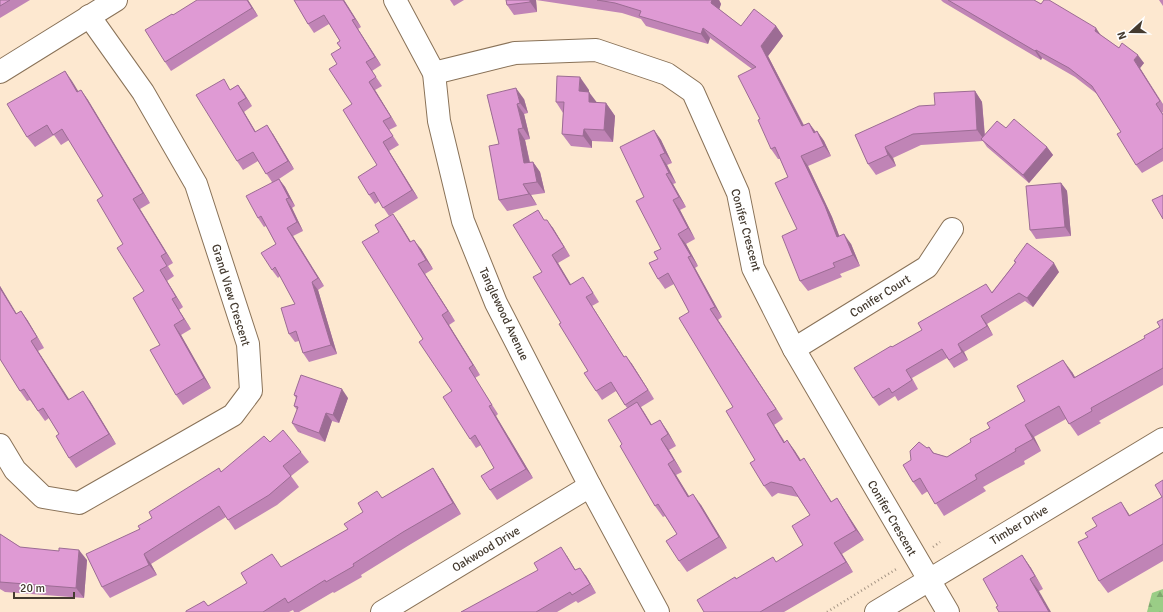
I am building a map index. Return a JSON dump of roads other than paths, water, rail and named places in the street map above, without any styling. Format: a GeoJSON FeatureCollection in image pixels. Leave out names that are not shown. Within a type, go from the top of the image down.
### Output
{"type":"FeatureCollection","features":[{"type":"Feature","properties":{"kind":"street"},"geometry":{"type":"LineString","coordinates":[[0,72],[116,0]]}},
{"type":"Feature","properties":{"kind":"street","name":"Tanglewood Avenue"},"geometry":{"type":"LineString","coordinates":[[395,0],[434,73],[439,121],[463,221],[496,303],[590,486],[658,612]]}},
{"type":"Feature","properties":{"kind":"street","name":"Grand View Crescent"},"geometry":{"type":"LineString","coordinates":[[0,445],[16,470],[43,497],[79,503],[233,415],[251,391],[248,344],[196,184],[143,92],[89,16]]}},
{"type":"Feature","properties":{"kind":"street","name":"Conifer Crescent"},"geometry":{"type":"LineString","coordinates":[[434,73],[515,53],[596,50],[667,74],[694,92],[738,193],[754,268],[794,349],[948,612]]}},
{"type":"Feature","properties":{"kind":"street","name":"Conifer Court"},"geometry":{"type":"LineString","coordinates":[[794,349],[927,267],[952,229]]}},
{"type":"Feature","properties":{"kind":"street","name":"Timber Drive"},"geometry":{"type":"LineString","coordinates":[[876,612],[1163,439]]}},
{"type":"Feature","properties":{"kind":"street","name":"Oakwood Drive"},"geometry":{"type":"LineString","coordinates":[[382,612],[590,486]]}}]}
